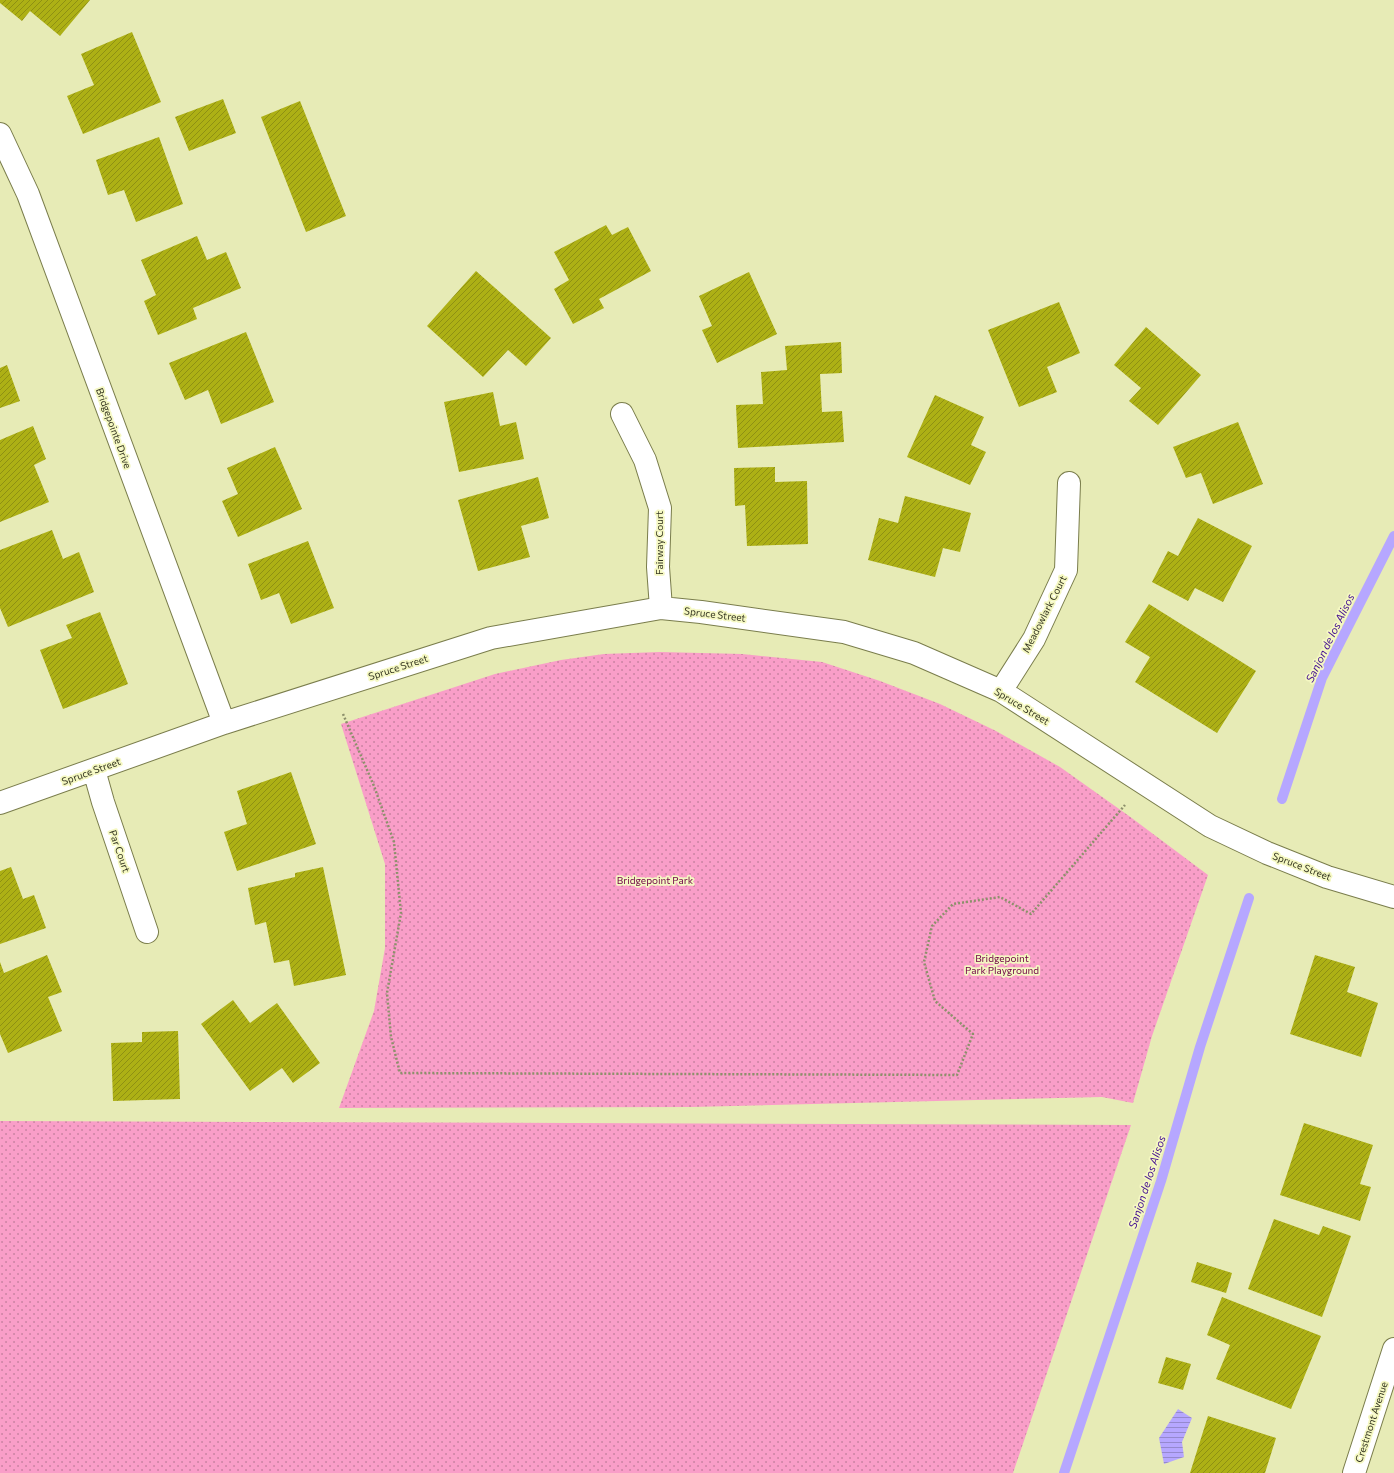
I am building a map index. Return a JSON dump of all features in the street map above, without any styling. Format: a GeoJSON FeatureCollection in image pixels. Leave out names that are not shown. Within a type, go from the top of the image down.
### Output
{"type":"FeatureCollection","features":[{"type":"Feature","properties":{"kind":"street","name":"Bridgepointe Drive"},"geometry":{"type":"LineString","coordinates":[[0,134],[28,194],[224,723]]}},
{"type":"Feature","properties":{"kind":"street","name":"Fairway Court"},"geometry":{"type":"LineString","coordinates":[[622,414],[645,460],[660,508],[658,567],[661,608]]}},
{"type":"Feature","properties":{"kind":"street","name":"Meadowlark Court"},"geometry":{"type":"LineString","coordinates":[[1001,691],[1034,639],[1066,570],[1070,483]]}},
{"type":"Feature","properties":{"kind":"street","name":"Spruce Street"},"geometry":{"type":"LineString","coordinates":[[0,803],[224,723],[491,638],[661,608],[701,612],[844,632],[914,653],[1001,691],[1210,826],[1267,853],[1327,877],[1394,897]]}},
{"type":"Feature","properties":{"kind":"street","name":"Par Court"},"geometry":{"type":"LineString","coordinates":[[94,770],[103,802],[147,932]]}},
{"type":"Feature","properties":{"kind":"street","name":"Crestmont Avenue"},"geometry":{"type":"LineString","coordinates":[[1354,1473],[1394,1348]]}},
{"type":"Feature","properties":{"kind":"path"},"geometry":{"type":"LineString","coordinates":[[332,688],[374,786],[394,842],[401,913],[387,993],[391,1037],[400,1073],[957,1075],[973,1034],[935,1000],[924,962],[932,926],[953,904],[1000,897],[1031,914],[1144,783]]}},
{"type":"Feature","properties":{"kind":"green space","name":"Bridgepoint Park"},"geometry":{"type":"Polygon","coordinates":[[[660,652],[742,654],[822,662],[880,681],[940,704],[996,731],[1060,767],[1208,875],[1152,1036],[1133,1103],[1102,1097],[692,1107],[339,1108],[374,1011],[385,948],[385,864],[341,724],[495,674],[561,660],[604,654],[660,652]]]}},
{"type":"Feature","properties":{"kind":"green space"},"geometry":{"type":"Polygon","coordinates":[[[0,1121],[1131,1125],[1013,1473],[0,1473],[0,1121]]]}},
{"type":"Feature","properties":{"kind":"shaded area"},"geometry":{"type":"Polygon","coordinates":[[[1178,1409],[1192,1418],[1182,1442],[1184,1457],[1164,1464],[1159,1438],[1178,1409]]]}},
{"type":"Feature","properties":{"kind":"building"},"geometry":{"type":"Polygon","coordinates":[[[0,0],[90,0],[60,36],[30,11],[22,21],[0,3],[0,0]]]}},
{"type":"Feature","properties":{"kind":"building"},"geometry":{"type":"Polygon","coordinates":[[[132,32],[161,102],[83,134],[67,96],[94,85],[81,54],[132,32]]]}},
{"type":"Feature","properties":{"kind":"building"},"geometry":{"type":"Polygon","coordinates":[[[223,99],[236,133],[189,151],[175,117],[223,99]]]}},
{"type":"Feature","properties":{"kind":"building"},"geometry":{"type":"Polygon","coordinates":[[[300,101],[346,216],[306,232],[261,117],[300,101]]]}},
{"type":"Feature","properties":{"kind":"building"},"geometry":{"type":"Polygon","coordinates":[[[159,137],[183,204],[136,222],[124,190],[108,195],[96,160],[159,137]]]}},
{"type":"Feature","properties":{"kind":"building"},"geometry":{"type":"Polygon","coordinates":[[[606,225],[612,235],[628,227],[651,271],[599,299],[604,308],[573,324],[554,289],[569,280],[554,252],[606,225]]]}},
{"type":"Feature","properties":{"kind":"building"},"geometry":{"type":"Polygon","coordinates":[[[197,236],[207,260],[226,252],[241,288],[193,308],[197,319],[158,335],[144,301],[156,295],[141,260],[197,236]]]}},
{"type":"Feature","properties":{"kind":"building"},"geometry":{"type":"Polygon","coordinates":[[[476,271],[551,338],[526,366],[508,350],[483,377],[427,326],[476,271]]]}},
{"type":"Feature","properties":{"kind":"building"},"geometry":{"type":"Polygon","coordinates":[[[749,272],[777,334],[717,363],[702,330],[712,326],[699,296],[749,272]]]}},
{"type":"Feature","properties":{"kind":"building"},"geometry":{"type":"Polygon","coordinates":[[[1059,302],[1080,353],[1047,367],[1057,392],[1019,407],[988,330],[1059,302]]]}},
{"type":"Feature","properties":{"kind":"building"},"geometry":{"type":"Polygon","coordinates":[[[1146,327],[1201,375],[1158,425],[1129,401],[1141,388],[1114,365],[1146,327]]]}},
{"type":"Feature","properties":{"kind":"building"},"geometry":{"type":"Polygon","coordinates":[[[246,332],[274,402],[221,424],[208,390],[185,400],[169,363],[246,332]]]}},
{"type":"Feature","properties":{"kind":"building"},"geometry":{"type":"Polygon","coordinates":[[[841,342],[842,373],[820,374],[822,412],[842,411],[844,442],[738,448],[736,405],[763,404],[761,372],[787,370],[785,346],[841,342]]]}},
{"type":"Feature","properties":{"kind":"building"},"geometry":{"type":"Polygon","coordinates":[[[7,365],[20,401],[0,408],[0,368],[7,365]]]}},
{"type":"Feature","properties":{"kind":"building"},"geometry":{"type":"Polygon","coordinates":[[[493,392],[500,426],[516,422],[524,459],[459,472],[444,402],[493,392]]]}},
{"type":"Feature","properties":{"kind":"building"},"geometry":{"type":"Polygon","coordinates":[[[935,395],[984,417],[971,445],[986,452],[970,485],[907,457],[935,395]]]}},
{"type":"Feature","properties":{"kind":"building"},"geometry":{"type":"Polygon","coordinates":[[[1238,422],[1263,484],[1213,504],[1201,473],[1186,478],[1173,447],[1238,422]]]}},
{"type":"Feature","properties":{"kind":"building"},"geometry":{"type":"Polygon","coordinates":[[[33,426],[46,459],[34,465],[49,502],[0,522],[0,440],[33,426]]]}},
{"type":"Feature","properties":{"kind":"building"},"geometry":{"type":"Polygon","coordinates":[[[275,447],[302,509],[238,537],[222,501],[238,494],[227,468],[275,447]]]}},
{"type":"Feature","properties":{"kind":"building"},"geometry":{"type":"Polygon","coordinates":[[[775,467],[775,482],[807,481],[808,544],[747,546],[745,505],[735,506],[734,468],[775,467]]]}},
{"type":"Feature","properties":{"kind":"building"},"geometry":{"type":"Polygon","coordinates":[[[538,477],[549,518],[521,526],[530,557],[478,571],[458,500],[538,477]]]}},
{"type":"Feature","properties":{"kind":"building"},"geometry":{"type":"Polygon","coordinates":[[[905,496],[971,513],[960,552],[943,548],[935,577],[868,560],[879,518],[898,523],[905,496]]]}},
{"type":"Feature","properties":{"kind":"building"},"geometry":{"type":"Polygon","coordinates":[[[1198,518],[1252,546],[1223,602],[1195,588],[1188,601],[1152,582],[1168,551],[1178,556],[1198,518]]]}},
{"type":"Feature","properties":{"kind":"building"},"geometry":{"type":"Polygon","coordinates":[[[52,530],[63,559],[79,552],[94,592],[8,627],[0,608],[0,550],[52,530]]]}},
{"type":"Feature","properties":{"kind":"building"},"geometry":{"type":"Polygon","coordinates":[[[308,541],[334,608],[291,624],[279,593],[261,600],[248,564],[308,541]]]}},
{"type":"Feature","properties":{"kind":"building"},"geometry":{"type":"Polygon","coordinates":[[[1149,604],[1256,671],[1217,733],[1135,682],[1150,657],[1125,642],[1149,604]]]}},
{"type":"Feature","properties":{"kind":"building"},"geometry":{"type":"Polygon","coordinates":[[[100,612],[128,684],[63,709],[40,650],[72,638],[66,625],[100,612]]]}},
{"type":"Feature","properties":{"kind":"building"},"geometry":{"type":"Polygon","coordinates":[[[291,772],[316,844],[237,871],[224,832],[247,824],[237,791],[291,772]]]}},
{"type":"Feature","properties":{"kind":"building"},"geometry":{"type":"Polygon","coordinates":[[[11,867],[23,899],[34,895],[46,928],[0,944],[0,871],[11,867]]]}},
{"type":"Feature","properties":{"kind":"building"},"geometry":{"type":"Polygon","coordinates":[[[323,867],[346,975],[294,986],[289,960],[274,963],[266,922],[255,925],[248,888],[295,877],[295,873],[323,867]]]}},
{"type":"Feature","properties":{"kind":"building"},"geometry":{"type":"Polygon","coordinates":[[[47,955],[62,992],[48,997],[62,1031],[8,1053],[0,1034],[0,962],[4,973],[47,955]]]}},
{"type":"Feature","properties":{"kind":"building"},"geometry":{"type":"Polygon","coordinates":[[[1315,955],[1355,967],[1347,992],[1378,1003],[1361,1057],[1290,1034],[1315,955]]]}},
{"type":"Feature","properties":{"kind":"building"},"geometry":{"type":"Polygon","coordinates":[[[233,1000],[250,1023],[277,1003],[320,1063],[293,1083],[282,1068],[250,1091],[201,1024],[233,1000]]]}},
{"type":"Feature","properties":{"kind":"building"},"geometry":{"type":"Polygon","coordinates":[[[178,1031],[180,1099],[113,1101],[111,1043],[142,1042],[142,1032],[178,1031]]]}},
{"type":"Feature","properties":{"kind":"building"},"geometry":{"type":"Polygon","coordinates":[[[1304,1123],[1373,1145],[1360,1184],[1371,1187],[1360,1221],[1280,1195],[1304,1123]]]}},
{"type":"Feature","properties":{"kind":"building"},"geometry":{"type":"Polygon","coordinates":[[[1274,1219],[1319,1235],[1323,1226],[1351,1236],[1322,1317],[1248,1289],[1274,1219]]]}},
{"type":"Feature","properties":{"kind":"building"},"geometry":{"type":"Polygon","coordinates":[[[1197,1262],[1232,1273],[1226,1293],[1191,1282],[1197,1262]]]}},
{"type":"Feature","properties":{"kind":"building"},"geometry":{"type":"Polygon","coordinates":[[[1222,1297],[1321,1336],[1291,1409],[1216,1379],[1230,1345],[1207,1335],[1222,1297]]]}},
{"type":"Feature","properties":{"kind":"building"},"geometry":{"type":"Polygon","coordinates":[[[1166,1357],[1191,1364],[1183,1390],[1158,1383],[1166,1357]]]}},
{"type":"Feature","properties":{"kind":"building"},"geometry":{"type":"Polygon","coordinates":[[[1208,1416],[1276,1438],[1265,1473],[1190,1473],[1208,1416]]]}},
{"type":"Feature","properties":{"kind":"waterway","name":"Sanjon de los Alisos"},"geometry":{"type":"LineString","coordinates":[[1282,799],[1322,678],[1394,536]]}},
{"type":"Feature","properties":{"kind":"waterway","name":"Sanjon de los Alisos"},"geometry":{"type":"LineString","coordinates":[[1064,1473],[1161,1181],[1200,1047],[1249,898]]}},
{"type":"Feature","properties":{"kind":"park label","name":"Bridgepoint Park Playground"},"geometry":{"type":"Point","coordinates":[1002,964]}}]}
